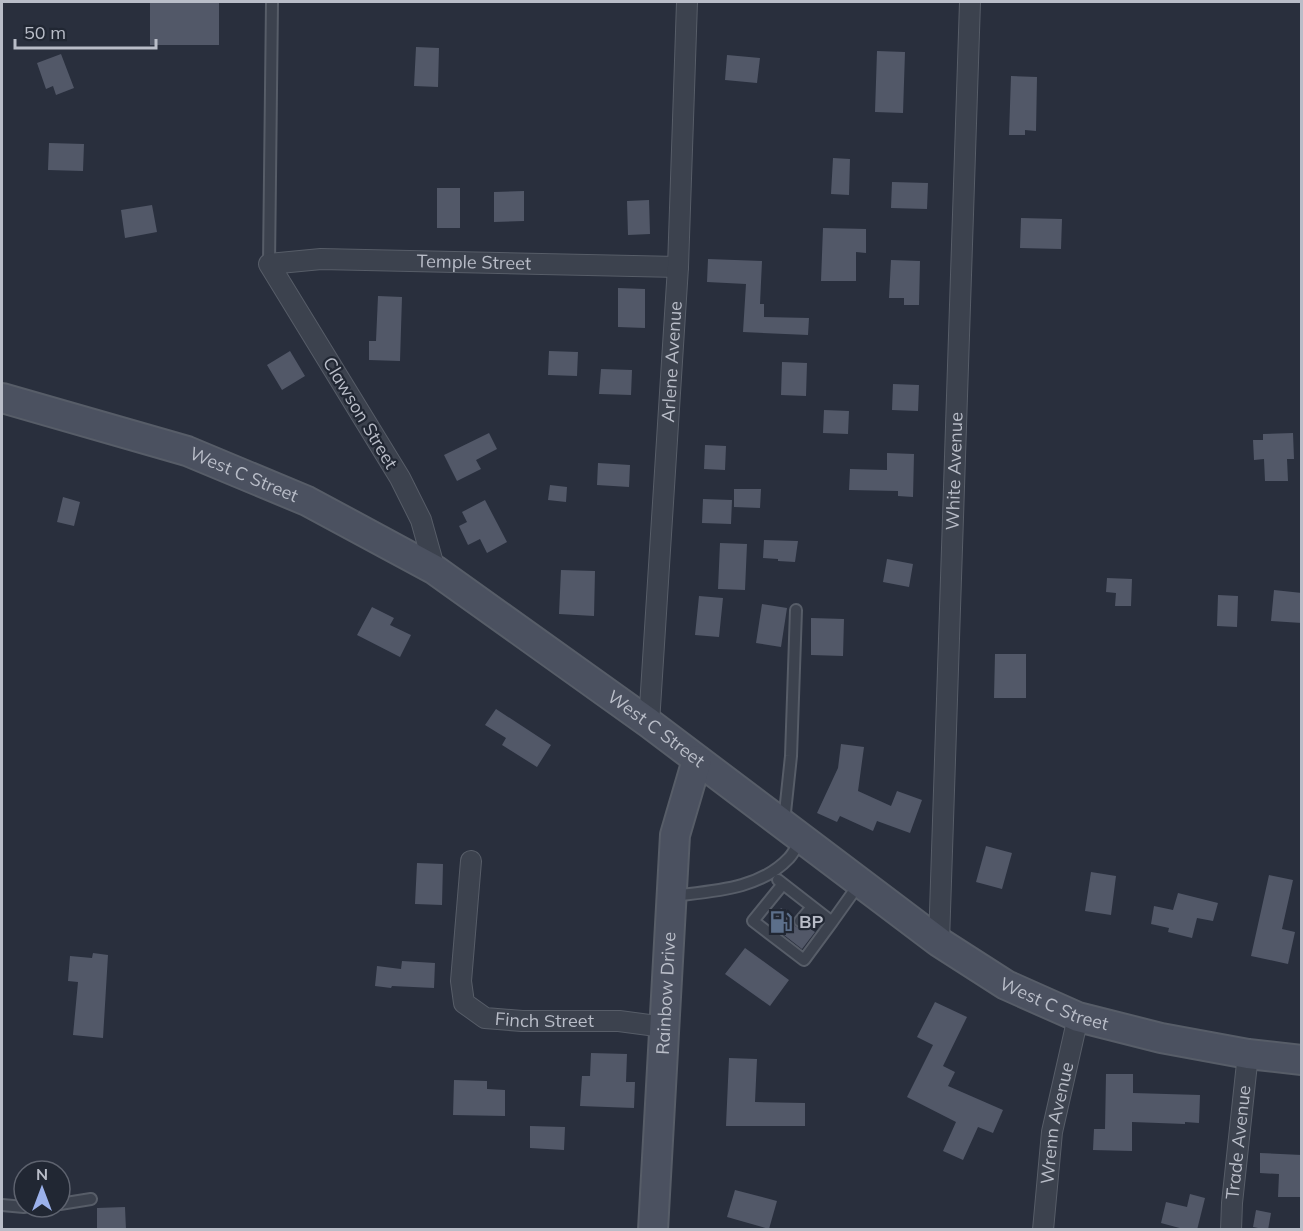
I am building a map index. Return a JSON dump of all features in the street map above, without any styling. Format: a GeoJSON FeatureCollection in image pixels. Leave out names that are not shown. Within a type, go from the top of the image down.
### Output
{"type":"FeatureCollection","features":[{"type":"Feature","properties":{"kind":"main road","name":"West C Street"},"geometry":{"type":"LineString","coordinates":[[2,398],[187,451],[307,501],[435,570],[650,723],[939,942],[1006,985],[1078,1017],[1161,1038],[1248,1054],[1302,1060]]}},
{"type":"Feature","properties":{"kind":"main road","name":"Rainbow Drive"},"geometry":{"type":"LineString","coordinates":[[653,1230],[675,835],[698,760]]}},
{"type":"Feature","properties":{"kind":"street","name":"Arlene Avenue"},"geometry":{"type":"LineString","coordinates":[[650,723],[678,267],[687,2]]}},
{"type":"Feature","properties":{"kind":"street","name":"White Avenue"},"geometry":{"type":"LineString","coordinates":[[939,942],[970,2]]}},
{"type":"Feature","properties":{"kind":"street","name":"Temple Street"},"geometry":{"type":"LineString","coordinates":[[269,264],[321,259],[678,267]]}},
{"type":"Feature","properties":{"kind":"street","name":"Clawson Street"},"geometry":{"type":"LineString","coordinates":[[269,264],[400,478],[421,520],[435,570]]}},
{"type":"Feature","properties":{"kind":"street","name":"Finch Street"},"geometry":{"type":"LineString","coordinates":[[471,861],[461,981],[464,1003],[485,1018],[522,1021],[619,1021],[664,1027]]}},
{"type":"Feature","properties":{"kind":"street","name":"Wrenn Avenue"},"geometry":{"type":"LineString","coordinates":[[1043,1230],[1052,1132],[1078,1017]]}},
{"type":"Feature","properties":{"kind":"street","name":"Trade Avenue"},"geometry":{"type":"LineString","coordinates":[[1231,1230],[1248,1054]]}},
{"type":"Feature","properties":{"kind":"lane"},"geometry":{"type":"LineString","coordinates":[[269,264],[272,2]]}},
{"type":"Feature","properties":{"kind":"lane"},"geometry":{"type":"LineString","coordinates":[[672,896],[748,884],[771,873],[790,857],[796,610]]}},
{"type":"Feature","properties":{"kind":"lane"},"geometry":{"type":"LineString","coordinates":[[771,873],[832,922]]}},
{"type":"Feature","properties":{"kind":"lane"},"geometry":{"type":"LineString","coordinates":[[783,884],[753,921],[785,941],[804,960],[860,882]]}},
{"type":"Feature","properties":{"kind":"lane"},"geometry":{"type":"LineString","coordinates":[[800,921],[812,907]]}},
{"type":"Feature","properties":{"kind":"lane"},"geometry":{"type":"LineString","coordinates":[[72,1202],[91,1199]]}},
{"type":"Feature","properties":{"kind":"building"},"geometry":{"type":"Polygon","coordinates":[[[150,2],[219,2],[219,45],[150,45],[150,2]]]}},
{"type":"Feature","properties":{"kind":"building"},"geometry":{"type":"Polygon","coordinates":[[[416,47],[439,48],[438,87],[414,86],[416,47]]]}},
{"type":"Feature","properties":{"kind":"building"},"geometry":{"type":"Polygon","coordinates":[[[877,51],[905,52],[903,113],[875,112],[877,51]]]}},
{"type":"Feature","properties":{"kind":"building"},"geometry":{"type":"Polygon","coordinates":[[[61,54],[74,88],[56,95],[53,86],[46,89],[37,63],[61,54]]]}},
{"type":"Feature","properties":{"kind":"building"},"geometry":{"type":"Polygon","coordinates":[[[727,55],[760,58],[757,83],[725,80],[727,55]]]}},
{"type":"Feature","properties":{"kind":"building"},"geometry":{"type":"Polygon","coordinates":[[[1011,76],[1037,77],[1036,131],[1025,130],[1025,135],[1009,135],[1011,76]]]}},
{"type":"Feature","properties":{"kind":"building"},"geometry":{"type":"Polygon","coordinates":[[[49,143],[84,144],[83,171],[48,170],[49,143]]]}},
{"type":"Feature","properties":{"kind":"building"},"geometry":{"type":"Polygon","coordinates":[[[833,158],[850,159],[849,195],[831,194],[833,158]]]}},
{"type":"Feature","properties":{"kind":"building"},"geometry":{"type":"Polygon","coordinates":[[[892,182],[928,183],[927,209],[891,208],[892,182]]]}},
{"type":"Feature","properties":{"kind":"building"},"geometry":{"type":"Polygon","coordinates":[[[437,188],[460,188],[460,228],[437,228],[437,188]]]}},
{"type":"Feature","properties":{"kind":"building"},"geometry":{"type":"Polygon","coordinates":[[[524,191],[524,221],[494,222],[494,192],[524,191]]]}},
{"type":"Feature","properties":{"kind":"building"},"geometry":{"type":"Polygon","coordinates":[[[649,200],[650,234],[628,235],[627,201],[649,200]]]}},
{"type":"Feature","properties":{"kind":"building"},"geometry":{"type":"Polygon","coordinates":[[[152,205],[157,232],[125,238],[121,210],[152,205]]]}},
{"type":"Feature","properties":{"kind":"building"},"geometry":{"type":"Polygon","coordinates":[[[1021,218],[1062,219],[1061,249],[1020,248],[1021,218]]]}},
{"type":"Feature","properties":{"kind":"building"},"geometry":{"type":"Polygon","coordinates":[[[823,228],[866,229],[866,253],[856,252],[856,281],[821,281],[823,228]]]}},
{"type":"Feature","properties":{"kind":"building"},"geometry":{"type":"Polygon","coordinates":[[[708,259],[762,261],[760,304],[764,304],[764,317],[809,318],[808,335],[743,332],[746,284],[707,282],[708,259]]]}},
{"type":"Feature","properties":{"kind":"building"},"geometry":{"type":"Polygon","coordinates":[[[891,260],[920,261],[919,305],[904,305],[904,298],[889,298],[891,260]]]}},
{"type":"Feature","properties":{"kind":"building"},"geometry":{"type":"Polygon","coordinates":[[[618,288],[645,289],[645,328],[618,327],[618,288]]]}},
{"type":"Feature","properties":{"kind":"building"},"geometry":{"type":"Polygon","coordinates":[[[378,296],[402,297],[400,361],[369,360],[369,341],[376,341],[378,296]]]}},
{"type":"Feature","properties":{"kind":"building"},"geometry":{"type":"Polygon","coordinates":[[[290,351],[305,376],[282,390],[267,365],[290,351]]]}},
{"type":"Feature","properties":{"kind":"building"},"geometry":{"type":"Polygon","coordinates":[[[549,351],[578,352],[577,376],[548,375],[549,351]]]}},
{"type":"Feature","properties":{"kind":"building"},"geometry":{"type":"Polygon","coordinates":[[[782,362],[807,363],[806,396],[781,395],[782,362]]]}},
{"type":"Feature","properties":{"kind":"building"},"geometry":{"type":"Polygon","coordinates":[[[601,369],[632,370],[631,395],[599,394],[601,369]]]}},
{"type":"Feature","properties":{"kind":"building"},"geometry":{"type":"Polygon","coordinates":[[[893,384],[919,385],[918,411],[892,410],[893,384]]]}},
{"type":"Feature","properties":{"kind":"building"},"geometry":{"type":"Polygon","coordinates":[[[824,410],[849,411],[848,434],[823,433],[824,410]]]}},
{"type":"Feature","properties":{"kind":"building"},"geometry":{"type":"Polygon","coordinates":[[[489,433],[497,449],[476,460],[481,469],[457,481],[444,455],[489,433]]]}},
{"type":"Feature","properties":{"kind":"building"},"geometry":{"type":"Polygon","coordinates":[[[1293,433],[1294,459],[1287,459],[1288,481],[1265,481],[1264,459],[1254,460],[1253,440],[1263,440],[1263,434],[1293,433]]]}},
{"type":"Feature","properties":{"kind":"building"},"geometry":{"type":"Polygon","coordinates":[[[705,445],[726,446],[725,470],[704,469],[705,445]]]}},
{"type":"Feature","properties":{"kind":"building"},"geometry":{"type":"Polygon","coordinates":[[[887,453],[914,454],[913,497],[898,496],[898,491],[849,490],[850,469],[887,470],[887,453]]]}},
{"type":"Feature","properties":{"kind":"building"},"geometry":{"type":"Polygon","coordinates":[[[598,463],[630,465],[629,487],[597,485],[598,463]]]}},
{"type":"Feature","properties":{"kind":"building"},"geometry":{"type":"Polygon","coordinates":[[[550,485],[567,487],[566,502],[548,500],[550,485]]]}},
{"type":"Feature","properties":{"kind":"building"},"geometry":{"type":"Polygon","coordinates":[[[734,489],[761,489],[760,508],[734,507],[734,489]]]}},
{"type":"Feature","properties":{"kind":"building"},"geometry":{"type":"Polygon","coordinates":[[[63,497],[80,502],[74,526],[57,522],[63,497]]]}},
{"type":"Feature","properties":{"kind":"building"},"geometry":{"type":"Polygon","coordinates":[[[703,499],[732,500],[731,524],[702,523],[703,499]]]}},
{"type":"Feature","properties":{"kind":"building"},"geometry":{"type":"Polygon","coordinates":[[[485,500],[507,542],[487,553],[480,539],[468,545],[459,526],[467,522],[462,512],[485,500]]]}},
{"type":"Feature","properties":{"kind":"building"},"geometry":{"type":"Polygon","coordinates":[[[764,540],[798,541],[795,562],[763,558],[764,540]]]}},
{"type":"Feature","properties":{"kind":"building"},"geometry":{"type":"Polygon","coordinates":[[[720,543],[747,544],[745,590],[718,589],[720,543]]]}},
{"type":"Feature","properties":{"kind":"building"},"geometry":{"type":"Polygon","coordinates":[[[887,559],[913,564],[909,587],[883,582],[887,559]]]}},
{"type":"Feature","properties":{"kind":"building"},"geometry":{"type":"Polygon","coordinates":[[[561,570],[595,571],[594,616],[559,614],[561,570]]]}},
{"type":"Feature","properties":{"kind":"building"},"geometry":{"type":"Polygon","coordinates":[[[1107,578],[1132,579],[1131,606],[1115,606],[1116,593],[1106,592],[1107,578]]]}},
{"type":"Feature","properties":{"kind":"building"},"geometry":{"type":"Polygon","coordinates":[[[1274,590],[1302,593],[1302,623],[1271,621],[1274,590]]]}},
{"type":"Feature","properties":{"kind":"building"},"geometry":{"type":"Polygon","coordinates":[[[1218,595],[1238,596],[1237,627],[1217,626],[1218,595]]]}},
{"type":"Feature","properties":{"kind":"building"},"geometry":{"type":"Polygon","coordinates":[[[699,596],[723,598],[719,637],[695,635],[699,596]]]}},
{"type":"Feature","properties":{"kind":"building"},"geometry":{"type":"Polygon","coordinates":[[[762,604],[787,608],[781,647],[756,643],[762,604]]]}},
{"type":"Feature","properties":{"kind":"building"},"geometry":{"type":"Polygon","coordinates":[[[372,607],[394,618],[390,625],[411,635],[400,657],[357,635],[372,607]]]}},
{"type":"Feature","properties":{"kind":"building"},"geometry":{"type":"Polygon","coordinates":[[[811,618],[844,619],[843,656],[811,655],[811,618]]]}},
{"type":"Feature","properties":{"kind":"building"},"geometry":{"type":"Polygon","coordinates":[[[995,654],[1026,654],[1026,698],[994,698],[995,654]]]}},
{"type":"Feature","properties":{"kind":"building"},"geometry":{"type":"Polygon","coordinates":[[[496,709],[551,745],[537,767],[502,745],[506,738],[485,725],[496,709]]]}},
{"type":"Feature","properties":{"kind":"building"},"geometry":{"type":"Polygon","coordinates":[[[841,744],[864,747],[858,791],[891,806],[897,791],[922,800],[910,833],[877,821],[873,831],[840,816],[837,822],[817,813],[838,768],[841,744]]]}},
{"type":"Feature","properties":{"kind":"building"},"geometry":{"type":"Polygon","coordinates":[[[986,846],[1012,853],[1002,889],[976,882],[986,846]]]}},
{"type":"Feature","properties":{"kind":"building"},"geometry":{"type":"Polygon","coordinates":[[[417,863],[443,864],[442,905],[415,904],[417,863]]]}},
{"type":"Feature","properties":{"kind":"building"},"geometry":{"type":"Polygon","coordinates":[[[1091,872],[1116,876],[1111,915],[1085,911],[1091,872]]]}},
{"type":"Feature","properties":{"kind":"building"},"geometry":{"type":"Polygon","coordinates":[[[1269,875],[1293,880],[1282,929],[1295,932],[1288,964],[1251,956],[1269,875]]]}},
{"type":"Feature","properties":{"kind":"building"},"geometry":{"type":"Polygon","coordinates":[[[1178,893],[1218,903],[1213,921],[1197,918],[1192,938],[1168,932],[1169,928],[1151,924],[1154,906],[1173,910],[1178,893]]]}},
{"type":"Feature","properties":{"kind":"building"},"geometry":{"type":"Polygon","coordinates":[[[781,908],[794,917],[793,923],[796,927],[806,926],[815,932],[802,949],[770,924],[781,908]]]}},
{"type":"Feature","properties":{"kind":"building"},"geometry":{"type":"Polygon","coordinates":[[[745,948],[789,980],[770,1006],[725,974],[745,948]]]}},
{"type":"Feature","properties":{"kind":"building"},"geometry":{"type":"Polygon","coordinates":[[[93,953],[108,955],[103,1038],[73,1035],[78,982],[68,981],[70,956],[92,958],[93,953]]]}},
{"type":"Feature","properties":{"kind":"building"},"geometry":{"type":"Polygon","coordinates":[[[402,961],[435,963],[434,988],[375,986],[377,966],[401,969],[402,961]]]}},
{"type":"Feature","properties":{"kind":"building"},"geometry":{"type":"Polygon","coordinates":[[[935,1002],[967,1017],[943,1066],[955,1072],[948,1086],[1003,1110],[993,1133],[978,1127],[963,1160],[943,1151],[956,1122],[907,1097],[933,1045],[917,1037],[935,1002]]]}},
{"type":"Feature","properties":{"kind":"building"},"geometry":{"type":"Polygon","coordinates":[[[591,1053],[627,1054],[626,1082],[635,1082],[634,1108],[580,1106],[582,1076],[590,1076],[591,1053]]]}},
{"type":"Feature","properties":{"kind":"building"},"geometry":{"type":"Polygon","coordinates":[[[729,1058],[757,1059],[755,1102],[805,1103],[805,1126],[726,1126],[729,1058]]]}},
{"type":"Feature","properties":{"kind":"building"},"geometry":{"type":"Polygon","coordinates":[[[1106,1074],[1133,1074],[1133,1093],[1200,1095],[1199,1123],[1132,1122],[1132,1151],[1093,1150],[1094,1129],[1105,1129],[1106,1074]]]}},
{"type":"Feature","properties":{"kind":"building"},"geometry":{"type":"Polygon","coordinates":[[[454,1080],[487,1081],[487,1089],[505,1090],[505,1116],[453,1115],[454,1080]]]}},
{"type":"Feature","properties":{"kind":"building"},"geometry":{"type":"Polygon","coordinates":[[[530,1126],[565,1127],[564,1150],[530,1148],[530,1126]]]}},
{"type":"Feature","properties":{"kind":"building"},"geometry":{"type":"Polygon","coordinates":[[[1260,1153],[1302,1155],[1302,1197],[1278,1197],[1279,1174],[1260,1173],[1260,1153]]]}},
{"type":"Feature","properties":{"kind":"building"},"geometry":{"type":"Polygon","coordinates":[[[735,1190],[777,1201],[769,1229],[727,1217],[735,1190]]]}},
{"type":"Feature","properties":{"kind":"building"},"geometry":{"type":"Polygon","coordinates":[[[1190,1194],[1205,1198],[1197,1230],[1187,1230],[1161,1223],[1166,1202],[1187,1207],[1190,1194]]]}},
{"type":"Feature","properties":{"kind":"building"},"geometry":{"type":"Polygon","coordinates":[[[125,1207],[126,1230],[97,1230],[97,1208],[125,1207]]]}},
{"type":"Feature","properties":{"kind":"building"},"geometry":{"type":"Polygon","coordinates":[[[1256,1210],[1271,1213],[1268,1230],[1253,1227],[1256,1210]]]}},
{"type":"Feature","properties":{"kind":"place","name":"BP"},"geometry":{"type":"Point","coordinates":[781,922]}}]}
